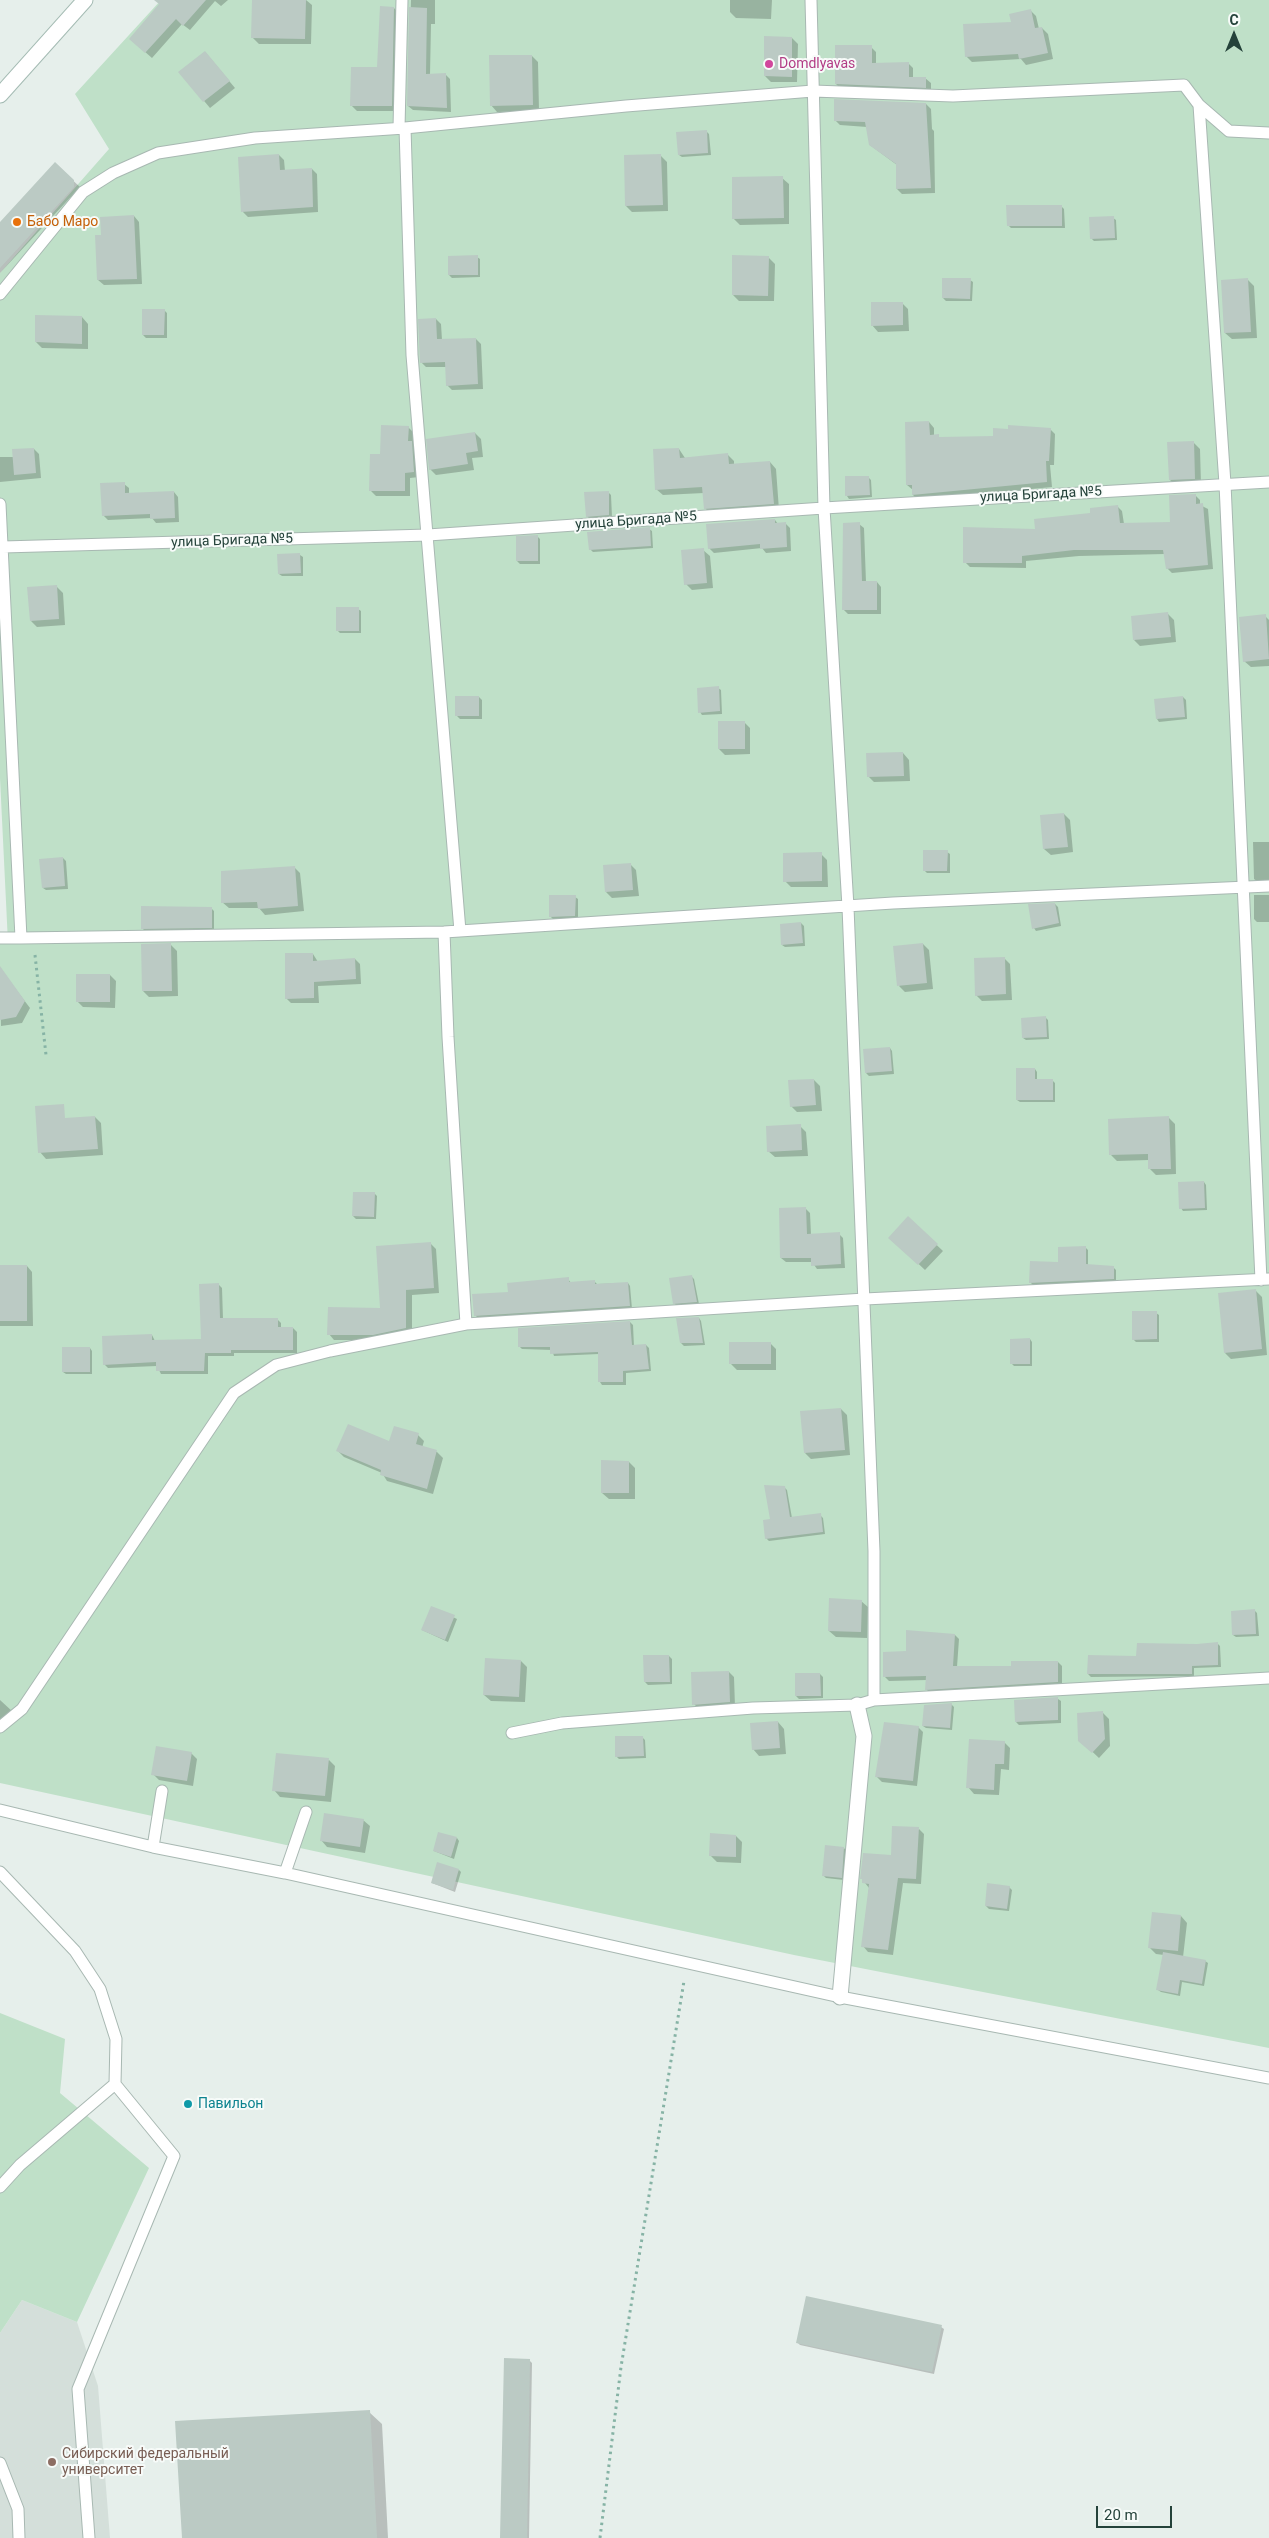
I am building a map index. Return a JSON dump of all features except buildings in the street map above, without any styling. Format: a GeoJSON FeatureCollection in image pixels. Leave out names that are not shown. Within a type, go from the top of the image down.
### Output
{"type":"FeatureCollection","features":[{"type":"Feature","properties":{"kind":"street"},"geometry":{"type":"LineString","coordinates":[[0,95],[85,0]]}},
{"type":"Feature","properties":{"kind":"street"},"geometry":{"type":"LineString","coordinates":[[840,1997],[864,1736],[857,1705]]}},
{"type":"Feature","properties":{"kind":"lane"},"geometry":{"type":"LineString","coordinates":[[402,0],[402,128],[412,355],[460,931]]}},
{"type":"Feature","properties":{"kind":"lane"},"geometry":{"type":"LineString","coordinates":[[811,0],[824,508],[848,907],[865,1299],[874,1551],[874,1700]]}},
{"type":"Feature","properties":{"kind":"lane"},"geometry":{"type":"LineString","coordinates":[[0,294],[83,192],[113,172],[158,153],[255,138],[402,128],[626,106],[813,91],[953,96],[1184,85],[1199,104],[1229,131],[1269,132]]}},
{"type":"Feature","properties":{"kind":"lane"},"geometry":{"type":"LineString","coordinates":[[0,1727],[22,1709],[234,1393],[276,1364],[330,1350],[466,1324],[865,1299],[1265,1279],[1243,886],[1225,484],[1199,104]]}},
{"type":"Feature","properties":{"kind":"lane","name":"улица Бригада №5"},"geometry":{"type":"LineString","coordinates":[[3,547],[428,535],[824,508],[1269,482]]}},
{"type":"Feature","properties":{"kind":"lane"},"geometry":{"type":"LineString","coordinates":[[0,504],[21,938]]}},
{"type":"Feature","properties":{"kind":"lane"},"geometry":{"type":"LineString","coordinates":[[0,938],[444,932],[848,907],[1269,886]]}},
{"type":"Feature","properties":{"kind":"lane"},"geometry":{"type":"LineString","coordinates":[[444,932],[448,1037],[466,1324]]}},
{"type":"Feature","properties":{"kind":"lane"},"geometry":{"type":"LineString","coordinates":[[512,1733],[562,1723],[753,1708],[857,1705],[874,1700],[1269,1678]]}},
{"type":"Feature","properties":{"kind":"lane"},"geometry":{"type":"LineString","coordinates":[[153,1847],[162,1791]]}},
{"type":"Feature","properties":{"kind":"lane"},"geometry":{"type":"LineString","coordinates":[[0,1810],[153,1847],[286,1873],[840,1997],[1269,2078]]}},
{"type":"Feature","properties":{"kind":"lane"},"geometry":{"type":"LineString","coordinates":[[286,1873],[306,1812]]}},
{"type":"Feature","properties":{"kind":"lane"},"geometry":{"type":"LineString","coordinates":[[0,1872],[75,1951],[100,1989],[116,2039],[114,2084],[174,2156],[78,2389],[89,2538]]}},
{"type":"Feature","properties":{"kind":"lane"},"geometry":{"type":"LineString","coordinates":[[0,2187],[20,2165],[114,2084]]}},
{"type":"Feature","properties":{"kind":"lane"},"geometry":{"type":"LineString","coordinates":[[0,2463],[18,2508],[19,2538]]}},
{"type":"Feature","properties":{"kind":"path"},"geometry":{"type":"LineString","coordinates":[[21,938],[34,943],[46,1055]]}},
{"type":"Feature","properties":{"kind":"path"},"geometry":{"type":"LineString","coordinates":[[600,2538],[621,2368],[687,1963]]}},
{"type":"Feature","properties":{"kind":"shaded area","name":"Сибирский федеральный университет"},"geometry":{"type":"Polygon","coordinates":[[[22,2300],[77,2322],[98,2386],[110,2538],[0,2538],[0,2333],[22,2300]]]}},
{"type":"Feature","properties":{"kind":"green space"},"geometry":{"type":"Polygon","coordinates":[[[161,0],[1269,0],[1269,2048],[794,1955],[0,1783],[0,944],[8,943],[0,778],[0,273],[109,149],[75,94],[161,0]]]}},
{"type":"Feature","properties":{"kind":"green space"},"geometry":{"type":"Polygon","coordinates":[[[0,2013],[65,2039],[60,2093],[149,2168],[77,2322],[22,2300],[0,2333],[0,2013]]]}},
{"type":"Feature","properties":{"kind":"place","name":"Domdlyavas"},"geometry":{"type":"Point","coordinates":[769,64]}},
{"type":"Feature","properties":{"kind":"place","name":"Бабо Маро"},"geometry":{"type":"Point","coordinates":[17,222]}},
{"type":"Feature","properties":{"kind":"place","name":"Павильон"},"geometry":{"type":"Point","coordinates":[188,2104]}},
{"type":"Feature","properties":{"kind":"place","name":"Сибирский федеральный университет"},"geometry":{"type":"Point","coordinates":[52,2462]}}]}
